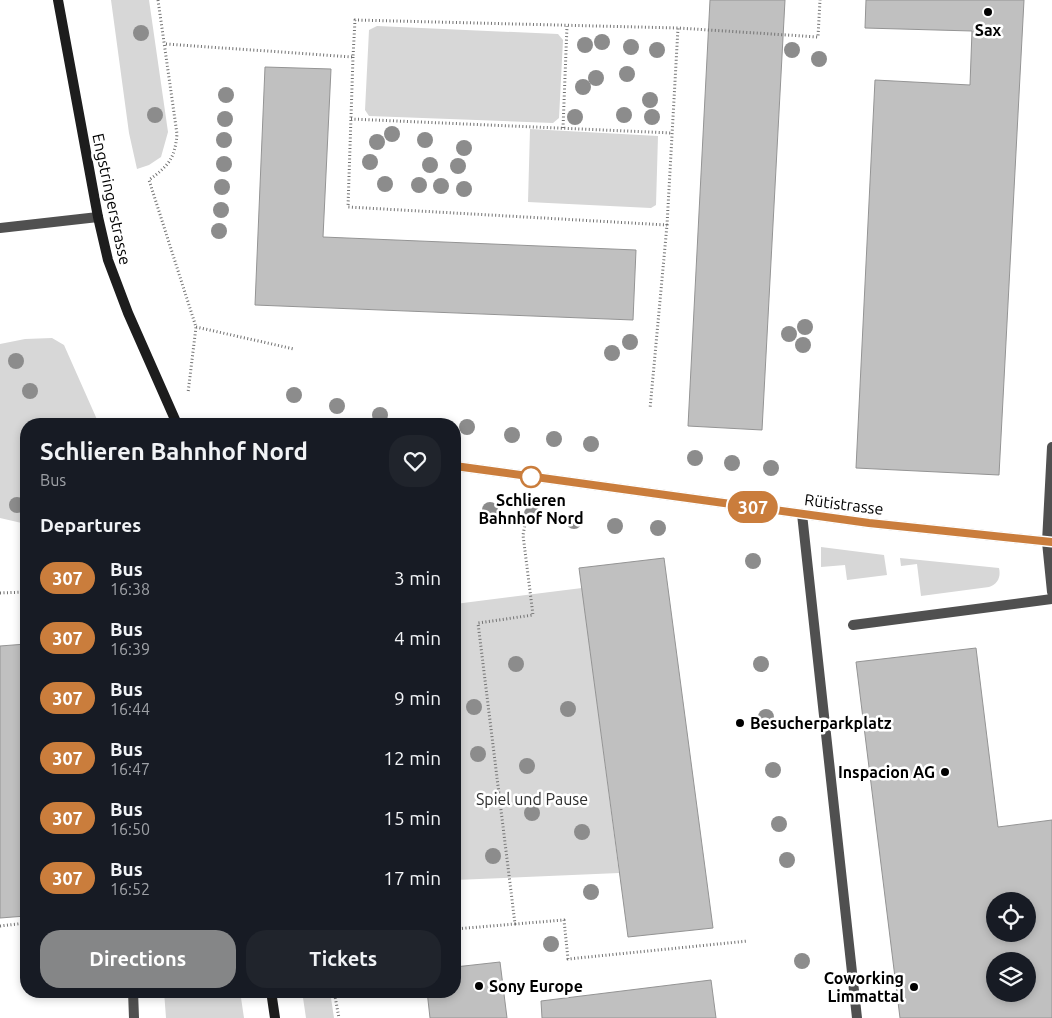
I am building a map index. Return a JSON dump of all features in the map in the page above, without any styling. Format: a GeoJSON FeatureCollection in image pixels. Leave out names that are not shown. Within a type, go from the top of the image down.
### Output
{"type":"FeatureCollection","features":[{"type":"Feature","properties":{"kind":"main road","name":"Engstringerstrasse"},"geometry":{"type":"LineString","coordinates":[[58,0],[98,217],[108,260],[128,313],[174,418]]}},
{"type":"Feature","properties":{"kind":"main road"},"geometry":{"type":"LineString","coordinates":[[272,998],[274,1018]]}},
{"type":"Feature","properties":{"kind":"street"},"geometry":{"type":"LineString","coordinates":[[0,228],[98,217]]}},
{"type":"Feature","properties":{"kind":"street"},"geometry":{"type":"LineString","coordinates":[[1052,447],[1050,542],[1052,592]]}},
{"type":"Feature","properties":{"kind":"street","name":"Rütistrasse"},"geometry":{"type":"LineString","coordinates":[[461,467],[802,514],[1050,542]]}},
{"type":"Feature","properties":{"kind":"street"},"geometry":{"type":"LineString","coordinates":[[802,514],[857,1018]]}},
{"type":"Feature","properties":{"kind":"street"},"geometry":{"type":"LineString","coordinates":[[853,625],[1052,599]]}},
{"type":"Feature","properties":{"kind":"street"},"geometry":{"type":"LineString","coordinates":[[133,998],[134,1018]]}},
{"type":"Feature","properties":{"kind":"path"},"geometry":{"type":"LineString","coordinates":[[158,0],[166,44],[177,134],[175,154],[159,173],[149,180],[196,327],[188,395]]}},
{"type":"Feature","properties":{"kind":"path"},"geometry":{"type":"LineString","coordinates":[[666,225],[348,207],[356,20],[678,28],[818,37],[820,0]]}},
{"type":"Feature","properties":{"kind":"path"},"geometry":{"type":"LineString","coordinates":[[564,128],[567,26]]}},
{"type":"Feature","properties":{"kind":"path"},"geometry":{"type":"LineString","coordinates":[[650,409],[666,225],[678,28]]}},
{"type":"Feature","properties":{"kind":"path"},"geometry":{"type":"LineString","coordinates":[[166,44],[353,57]]}},
{"type":"Feature","properties":{"kind":"path"},"geometry":{"type":"LineString","coordinates":[[351,119],[672,133]]}},
{"type":"Feature","properties":{"kind":"path"},"geometry":{"type":"LineString","coordinates":[[196,327],[294,349]]}},
{"type":"Feature","properties":{"kind":"path"},"geometry":{"type":"LineString","coordinates":[[515,924],[478,623],[533,615],[523,535],[534,477]]}},
{"type":"Feature","properties":{"kind":"path"},"geometry":{"type":"LineString","coordinates":[[0,593],[20,592]]}},
{"type":"Feature","properties":{"kind":"path"},"geometry":{"type":"LineString","coordinates":[[461,928],[564,920],[568,959],[748,941]]}},
{"type":"Feature","properties":{"kind":"path"},"geometry":{"type":"LineString","coordinates":[[0,926],[20,924]]}},
{"type":"Feature","properties":{"kind":"path"},"geometry":{"type":"LineString","coordinates":[[335,998],[339,1018]]}},
{"type":"Feature","properties":{"kind":"green space"},"geometry":{"type":"Polygon","coordinates":[[[111,0],[149,0],[168,132],[161,157],[149,165],[137,169],[129,133],[111,0]]]}},
{"type":"Feature","properties":{"kind":"green space"},"geometry":{"type":"Polygon","coordinates":[[[377,26],[558,34],[563,40],[559,118],[553,123],[369,116],[365,110],[369,30],[377,26]]]}},
{"type":"Feature","properties":{"kind":"green space"},"geometry":{"type":"Polygon","coordinates":[[[530,129],[658,136],[656,205],[651,208],[528,202],[530,129]]]}},
{"type":"Feature","properties":{"kind":"green space"},"geometry":{"type":"Polygon","coordinates":[[[52,338],[64,345],[96,418],[20,418],[20,523],[0,518],[0,344],[25,339],[52,338]]]}},
{"type":"Feature","properties":{"kind":"green space"},"geometry":{"type":"Polygon","coordinates":[[[821,547],[884,555],[887,575],[847,580],[845,565],[821,567],[821,547]]]}},
{"type":"Feature","properties":{"kind":"green space"},"geometry":{"type":"Polygon","coordinates":[[[900,558],[999,568],[1000,574],[997,582],[989,587],[921,596],[917,564],[901,566],[900,558]]]}},
{"type":"Feature","properties":{"kind":"green space","name":"Spiel und Pause"},"geometry":{"type":"Polygon","coordinates":[[[582,588],[619,873],[461,880],[461,603],[582,588]]]}},
{"type":"Feature","properties":{"kind":"green space"},"geometry":{"type":"Polygon","coordinates":[[[165,998],[241,998],[244,1018],[166,1018],[165,998]]]}},
{"type":"Feature","properties":{"kind":"green space"},"geometry":{"type":"Polygon","coordinates":[[[303,998],[331,998],[334,1018],[306,1018],[303,998]]]}},
{"type":"Feature","properties":{"kind":"building"},"geometry":{"type":"Polygon","coordinates":[[[710,0],[785,0],[762,430],[688,426],[710,0]]]}},
{"type":"Feature","properties":{"kind":"building"},"geometry":{"type":"Polygon","coordinates":[[[866,0],[1024,0],[999,475],[856,468],[875,80],[970,85],[972,31],[865,28],[866,0]]]}},
{"type":"Feature","properties":{"kind":"building"},"geometry":{"type":"Polygon","coordinates":[[[265,67],[331,69],[323,237],[636,250],[633,320],[255,305],[265,67]]]}},
{"type":"Feature","properties":{"kind":"building"},"geometry":{"type":"Polygon","coordinates":[[[664,558],[713,928],[628,937],[579,568],[664,558]]]}},
{"type":"Feature","properties":{"kind":"building"},"geometry":{"type":"Polygon","coordinates":[[[20,644],[20,916],[0,918],[0,646],[20,644]]]}},
{"type":"Feature","properties":{"kind":"building"},"geometry":{"type":"Polygon","coordinates":[[[976,648],[998,827],[1052,820],[1052,1018],[900,1018],[856,662],[976,648]]]}},
{"type":"Feature","properties":{"kind":"building"},"geometry":{"type":"Polygon","coordinates":[[[500,962],[507,1018],[430,1018],[428,998],[461,998],[461,966],[500,962]]]}},
{"type":"Feature","properties":{"kind":"building"},"geometry":{"type":"Polygon","coordinates":[[[711,980],[716,1018],[542,1018],[541,1001],[711,980]]]}},
{"type":"Feature","properties":{"kind":"bus line","name":"307"},"geometry":{"type":"LineString","coordinates":[[461,467],[869,523],[1052,542]]}},
{"type":"Feature","properties":{"kind":"place","name":"Sax"},"geometry":{"type":"Point","coordinates":[988,12]}},
{"type":"Feature","properties":{"kind":"place","name":"Schlieren Bahnhof Nord"},"geometry":{"type":"Point","coordinates":[531,477]}},
{"type":"Feature","properties":{"kind":"place","name":"Besucherparkplatz"},"geometry":{"type":"Point","coordinates":[740,723]}},
{"type":"Feature","properties":{"kind":"place","name":"Inspacion AG"},"geometry":{"type":"Point","coordinates":[945,772]}},
{"type":"Feature","properties":{"kind":"place","name":"Sony Europe"},"geometry":{"type":"Point","coordinates":[479,986]}},
{"type":"Feature","properties":{"kind":"place","name":"Coworking Limmattal"},"geometry":{"type":"Point","coordinates":[914,987]}}]}
